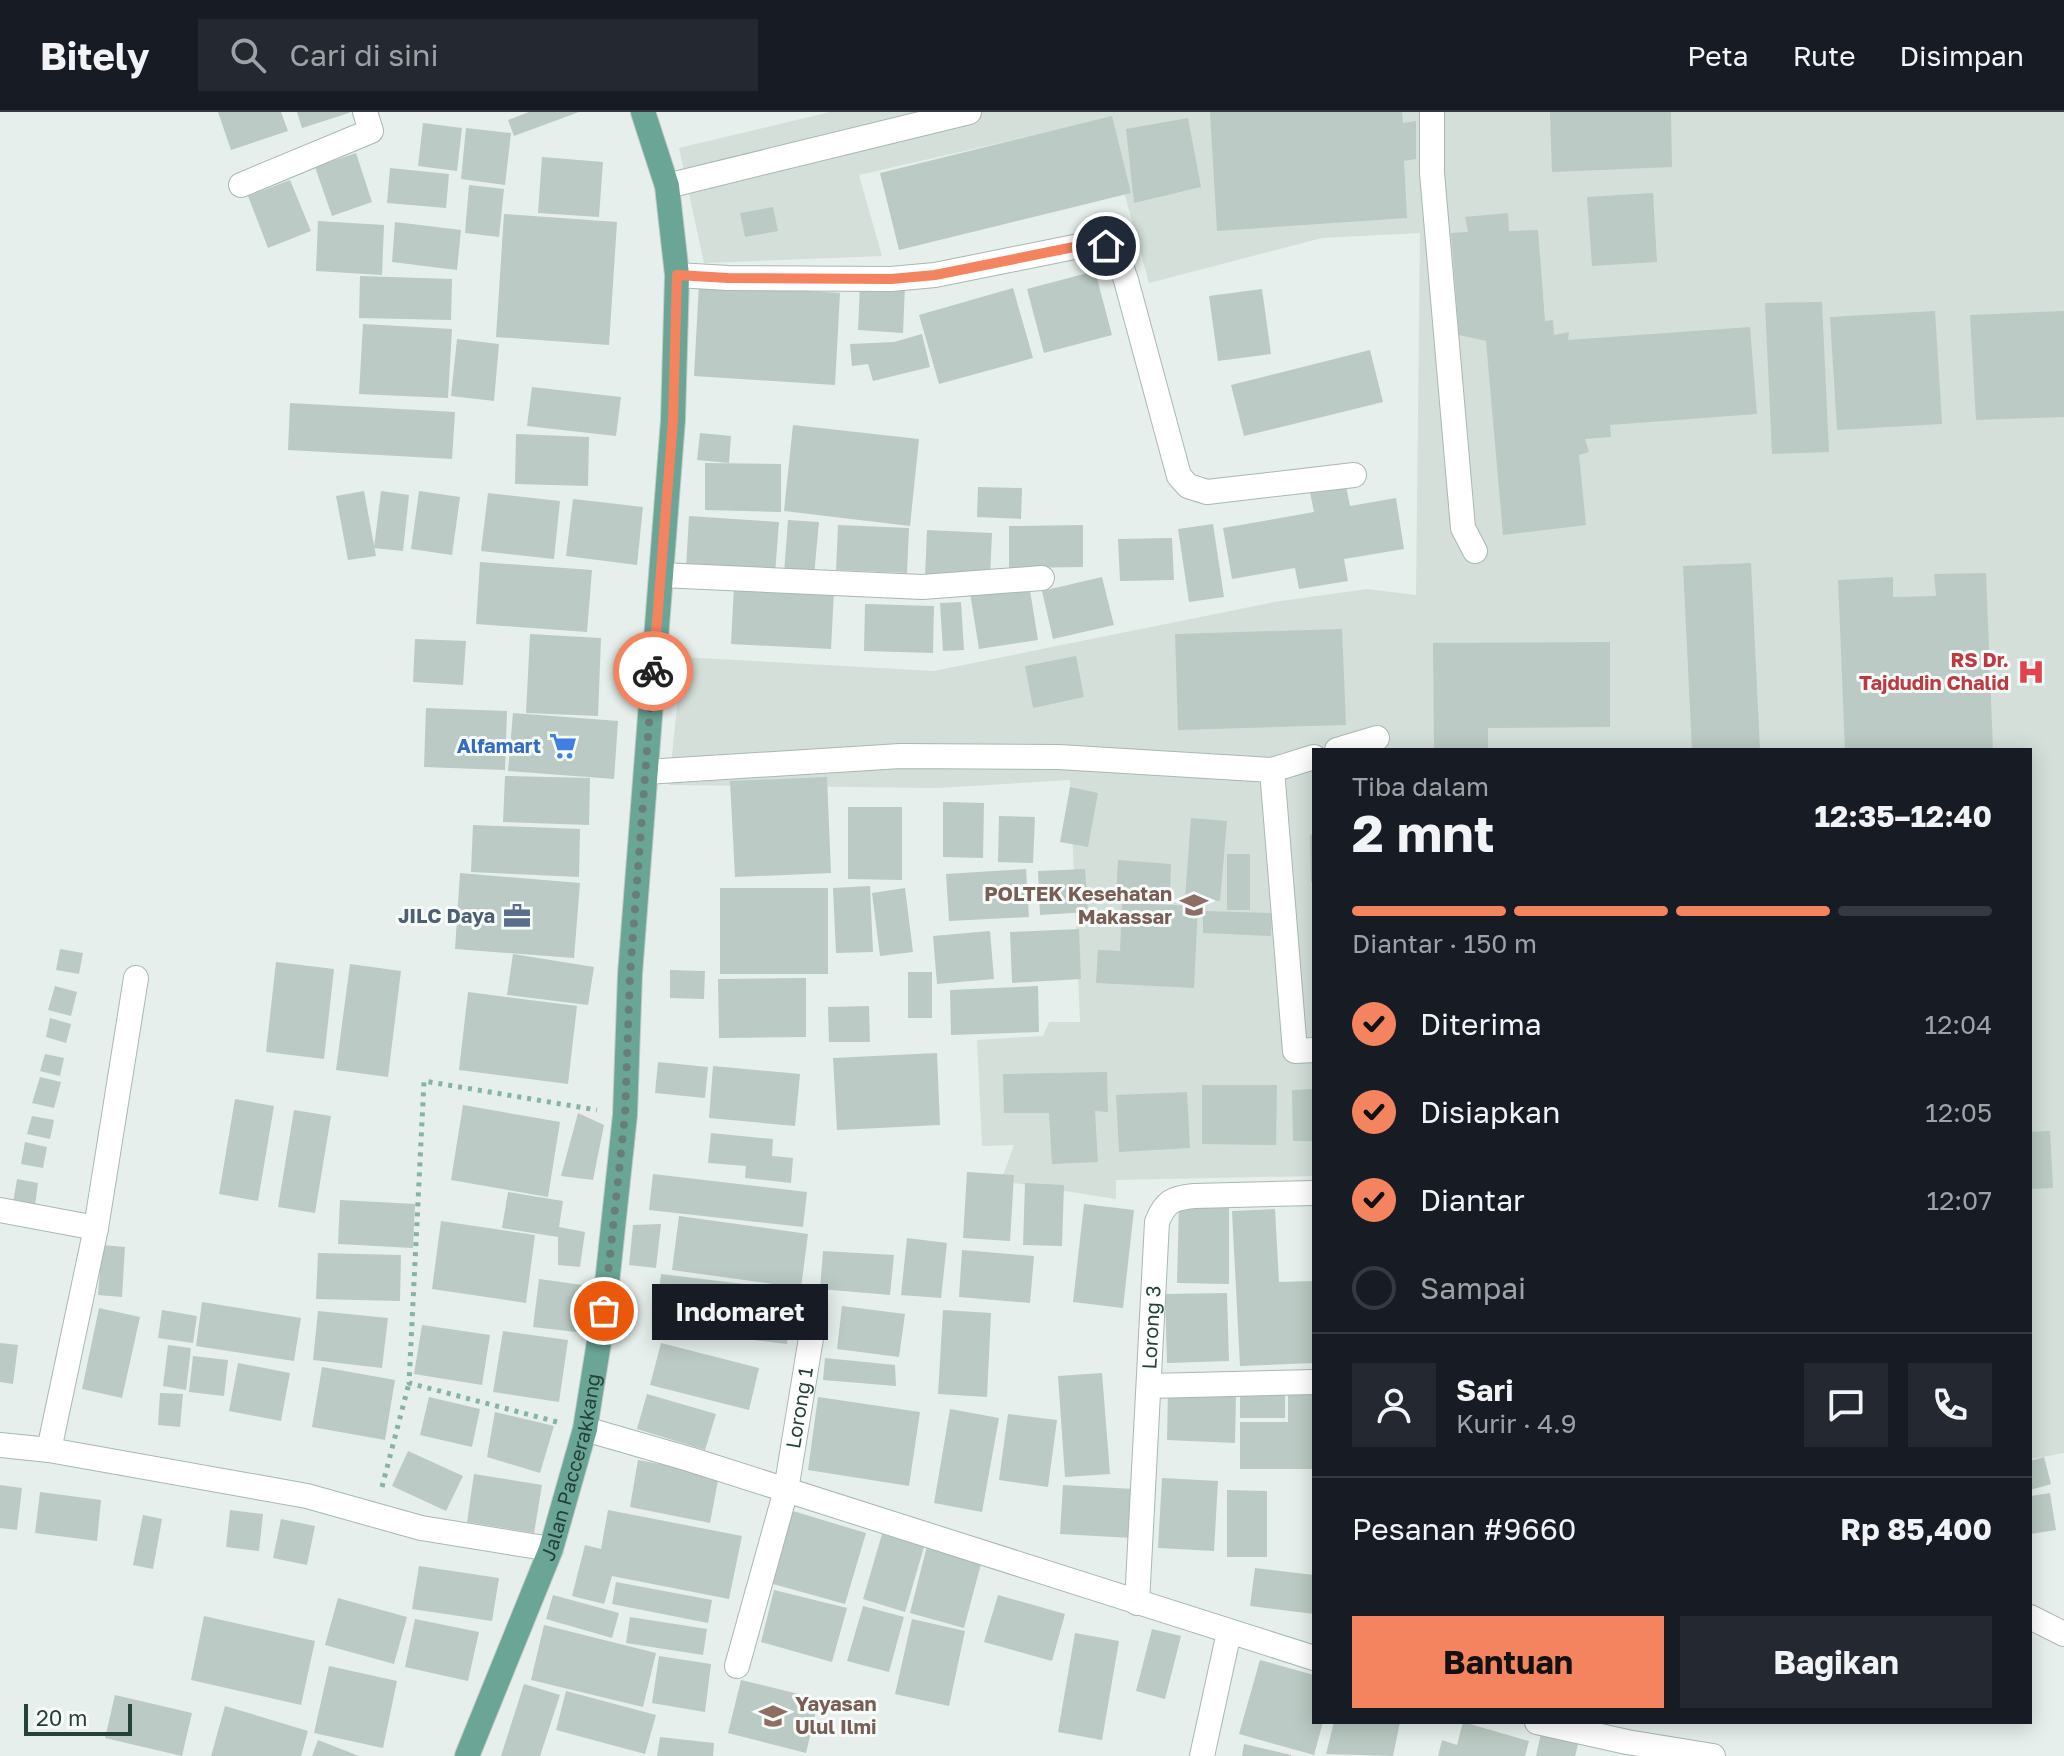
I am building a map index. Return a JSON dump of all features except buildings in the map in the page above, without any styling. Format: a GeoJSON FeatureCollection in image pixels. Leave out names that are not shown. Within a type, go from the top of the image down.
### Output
{"type":"FeatureCollection","features":[{"type":"Feature","properties":{"kind":"main road","name":"Jalan Paccerakkang"},"geometry":{"type":"LineString","coordinates":[[467,1756],[551,1549],[585,1429],[604,1311],[625,1115],[630,974],[673,420],[677,275],[667,186],[643,112]]}},
{"type":"Feature","properties":{"kind":"street"},"geometry":{"type":"LineString","coordinates":[[241,185],[371,131],[365,112]]}},
{"type":"Feature","properties":{"kind":"street"},"geometry":{"type":"LineString","coordinates":[[667,186],[969,112]]}},
{"type":"Feature","properties":{"kind":"street"},"geometry":{"type":"LineString","coordinates":[[1432,112],[1432,173],[1463,528],[1475,551]]}},
{"type":"Feature","properties":{"kind":"street"},"geometry":{"type":"LineString","coordinates":[[677,275],[891,279],[935,275],[1084,245],[1106,246],[1118,257],[1126,280],[1179,476],[1188,486],[1207,492],[1354,475]]}},
{"type":"Feature","properties":{"kind":"street"},"geometry":{"type":"LineString","coordinates":[[661,575],[922,587],[1042,578]]}},
{"type":"Feature","properties":{"kind":"street"},"geometry":{"type":"LineString","coordinates":[[1344,748],[1377,738]]}},
{"type":"Feature","properties":{"kind":"street"},"geometry":{"type":"LineString","coordinates":[[646,772],[900,756],[1059,757],[1272,770],[1312,758]]}},
{"type":"Feature","properties":{"kind":"street"},"geometry":{"type":"LineString","coordinates":[[1272,770],[1295,1051],[1312,1050]]}},
{"type":"Feature","properties":{"kind":"street"},"geometry":{"type":"LineString","coordinates":[[49,1450],[96,1228],[136,978]]}},
{"type":"Feature","properties":{"kind":"street","name":"Lorong 3"},"geometry":{"type":"LineString","coordinates":[[1137,1603],[1157,1222],[1164,1205],[1176,1198],[1194,1196],[1312,1193]]}},
{"type":"Feature","properties":{"kind":"street"},"geometry":{"type":"LineString","coordinates":[[0,1210],[96,1228]]}},
{"type":"Feature","properties":{"kind":"street","name":"Lorong 1"},"geometry":{"type":"LineString","coordinates":[[737,1666],[786,1490],[813,1326]]}},
{"type":"Feature","properties":{"kind":"street"},"geometry":{"type":"LineString","coordinates":[[1149,1386],[1312,1382]]}},
{"type":"Feature","properties":{"kind":"street"},"geometry":{"type":"LineString","coordinates":[[585,1429],[1312,1657]]}},
{"type":"Feature","properties":{"kind":"street"},"geometry":{"type":"LineString","coordinates":[[0,1445],[49,1450],[307,1496],[464,1537],[551,1549]]}},
{"type":"Feature","properties":{"kind":"street"},"geometry":{"type":"LineString","coordinates":[[2032,1618],[2064,1634]]}},
{"type":"Feature","properties":{"kind":"street"},"geometry":{"type":"LineString","coordinates":[[1202,1756],[1229,1632]]}},
{"type":"Feature","properties":{"kind":"street"},"geometry":{"type":"LineString","coordinates":[[1546,1724],[1627,1742],[1713,1756]]}},
{"type":"Feature","properties":{"kind":"path"},"geometry":{"type":"LineString","coordinates":[[375,1516],[409,1383],[424,1081],[625,1115]]}},
{"type":"Feature","properties":{"kind":"path"},"geometry":{"type":"LineString","coordinates":[[409,1383],[585,1429]]}},
{"type":"Feature","properties":{"kind":"shaded area"},"geometry":{"type":"Polygon","coordinates":[[[830,112],[2064,112],[2064,1453],[2032,1459],[2032,748],[1312,748],[1312,1176],[1116,1180],[1116,1199],[1001,1181],[1014,1145],[982,1146],[977,1040],[1043,1036],[1049,1022],[1080,1022],[1070,780],[937,788],[669,785],[682,657],[934,671],[1274,602],[1367,589],[1416,595],[1420,233],[1322,238],[1149,283],[1104,119],[859,175],[882,256],[704,263],[679,148],[830,112]]]}},
{"type":"Feature","properties":{"kind":"way so far"},"geometry":{"type":"LineString","coordinates":[[604,1311],[625,1115],[630,974],[653,671]]}},
{"type":"Feature","properties":{"kind":"place","name":"RS Dr. Tajdudin Chalid"},"geometry":{"type":"Point","coordinates":[2031,672]}},
{"type":"Feature","properties":{"kind":"place","name":"Alfamart"},"geometry":{"type":"Point","coordinates":[563,746]}},
{"type":"Feature","properties":{"kind":"place","name":"POLTEK Kesehatan Makassar"},"geometry":{"type":"Point","coordinates":[1194,905]}},
{"type":"Feature","properties":{"kind":"place","name":"JILC Daya"},"geometry":{"type":"Point","coordinates":[517,916]}},
{"type":"Feature","properties":{"kind":"place","name":"Indomaret"},"geometry":{"type":"Point","coordinates":[604,1311]}},
{"type":"Feature","properties":{"kind":"place","name":"Yayasan Ulul Ilmi"},"geometry":{"type":"Point","coordinates":[773,1716]}},
{"type":"Feature","properties":{"kind":"route"},"geometry":{"type":"LineString","coordinates":[[653,671],[673,420],[677,275],[891,279],[935,275],[1084,245],[1106,246]]}}]}
